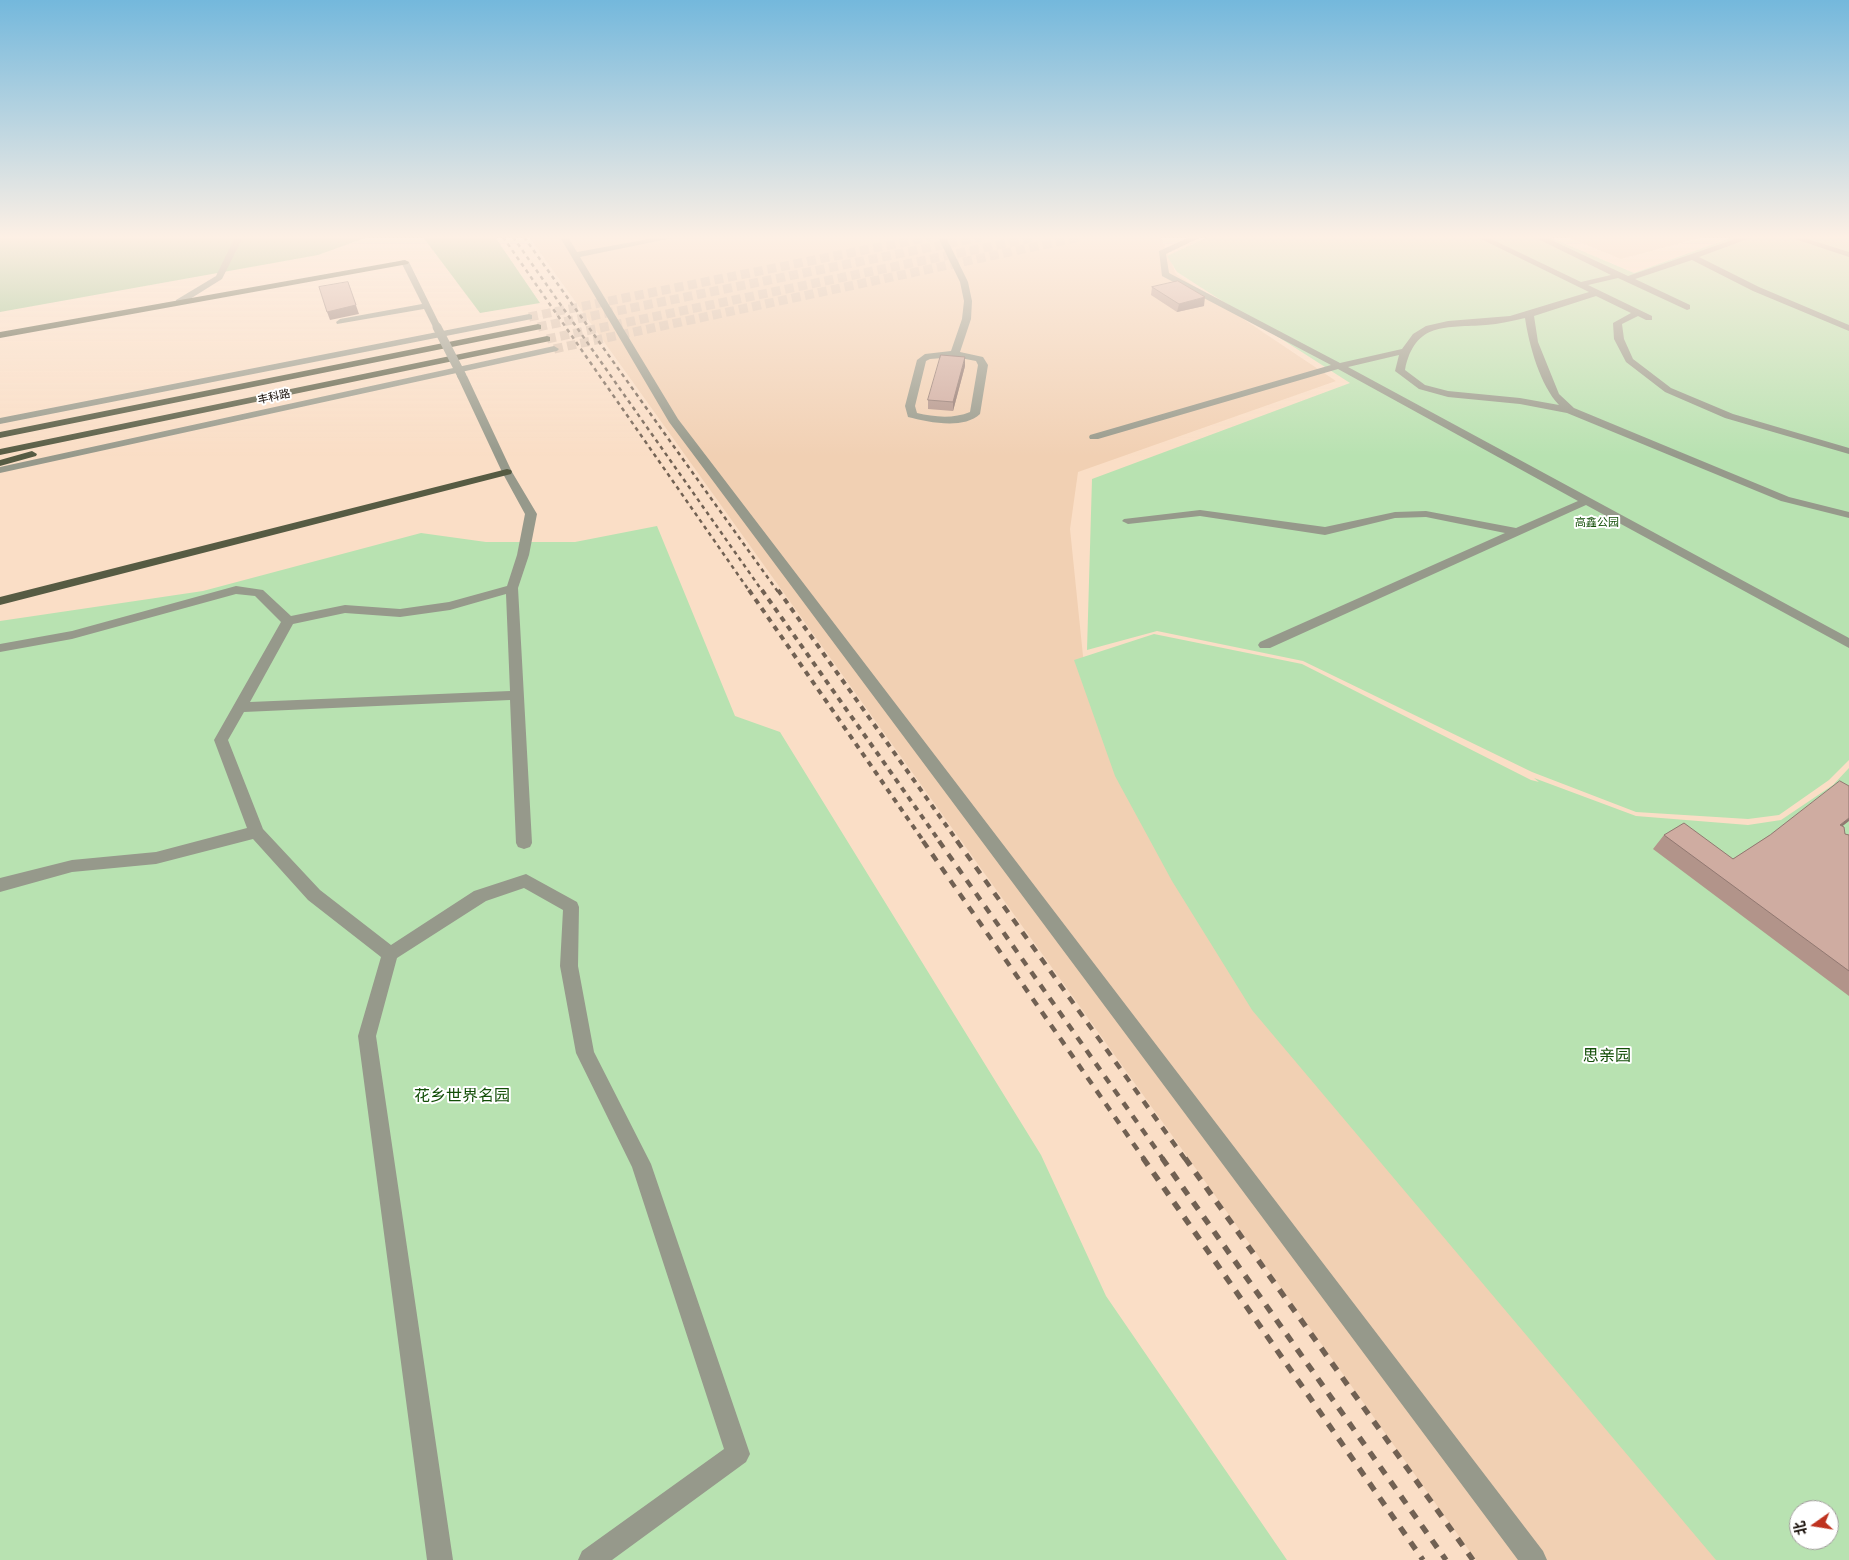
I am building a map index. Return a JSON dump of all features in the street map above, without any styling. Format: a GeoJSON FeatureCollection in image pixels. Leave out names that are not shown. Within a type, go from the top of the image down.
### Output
{"type":"FeatureCollection","features":[{"type":"Feature","properties":{"kind":"main road"},"geometry":{"type":"LineString","coordinates":[[0,335],[137,310]]}},
{"type":"Feature","properties":{"kind":"main road","name":"丰科路"},"geometry":{"type":"LineString","coordinates":[[0,435],[538,327]]}},
{"type":"Feature","properties":{"kind":"main road","name":"丰科路"},"geometry":{"type":"LineString","coordinates":[[0,452],[547,339]]}},
{"type":"Feature","properties":{"kind":"main road"},"geometry":{"type":"LineString","coordinates":[[0,423],[178,400]]}},
{"type":"Feature","properties":{"kind":"main road"},"geometry":{"type":"LineString","coordinates":[[0,463],[172,416]]}},
{"type":"Feature","properties":{"kind":"main road"},"geometry":{"type":"LineString","coordinates":[[0,601],[507,472]]}},
{"type":"Feature","properties":{"kind":"street"},"geometry":{"type":"LineString","coordinates":[[340,322],[406,310]]}},
{"type":"Feature","properties":{"kind":"street"},"geometry":{"type":"LineString","coordinates":[[428,310],[462,376],[507,472],[531,514],[523,555],[512,588],[524,843]]}},
{"type":"Feature","properties":{"kind":"street"},"geometry":{"type":"LineString","coordinates":[[608,310],[673,420],[1534,1560]]}},
{"type":"Feature","properties":{"kind":"street"},"geometry":{"type":"LineString","coordinates":[[956,354],[968,318],[968,310]]}},
{"type":"Feature","properties":{"kind":"street"},"geometry":{"type":"LineString","coordinates":[[1233,310],[1849,644]]}},
{"type":"Feature","properties":{"kind":"street"},"geometry":{"type":"LineString","coordinates":[[1546,310],[1495,322],[1443,325],[1420,333],[1404,351],[1400,371],[1422,387],[1448,394],[1520,400],[1570,410],[1785,499],[1849,515]]}},
{"type":"Feature","properties":{"kind":"street"},"geometry":{"type":"LineString","coordinates":[[1631,310],[1649,318]]}},
{"type":"Feature","properties":{"kind":"street"},"geometry":{"type":"LineString","coordinates":[[1806,310],[1849,328]]}},
{"type":"Feature","properties":{"kind":"street"},"geometry":{"type":"LineString","coordinates":[[1638,313],[1617,323],[1619,339],[1629,360],[1668,390],[1729,416],[1849,451]]}},
{"type":"Feature","properties":{"kind":"street"},"geometry":{"type":"LineString","coordinates":[[1530,315],[1533,342],[1554,395],[1570,410]]}},
{"type":"Feature","properties":{"kind":"street"},"geometry":{"type":"LineString","coordinates":[[0,423],[529,317]]}},
{"type":"Feature","properties":{"kind":"street","name":"丰科路"},"geometry":{"type":"LineString","coordinates":[[0,470],[554,349]]}},
{"type":"Feature","properties":{"kind":"street"},"geometry":{"type":"LineString","coordinates":[[1094,437],[1339,366],[1404,351]]}},
{"type":"Feature","properties":{"kind":"street"},"geometry":{"type":"LineString","coordinates":[[956,354],[980,359],[983,365],[975,414],[964,420],[923,418],[912,415],[910,406],[922,360],[928,356],[956,354]]}},
{"type":"Feature","properties":{"kind":"street"},"geometry":{"type":"LineString","coordinates":[[1265,645],[1587,501]]}},
{"type":"Feature","properties":{"kind":"street"},"geometry":{"type":"LineString","coordinates":[[1128,521],[1200,513],[1325,531],[1395,515],[1426,514],[1517,532]]}},
{"type":"Feature","properties":{"kind":"street"},"geometry":{"type":"LineString","coordinates":[[390,954],[314,895],[256,832],[221,740],[288,621],[345,609],[400,613],[450,606],[512,588]]}},
{"type":"Feature","properties":{"kind":"street"},"geometry":{"type":"LineString","coordinates":[[0,648],[72,635],[236,590],[259,593],[288,621]]}},
{"type":"Feature","properties":{"kind":"street"},"geometry":{"type":"LineString","coordinates":[[240,707],[517,695]]}},
{"type":"Feature","properties":{"kind":"street"},"geometry":{"type":"LineString","coordinates":[[0,885],[72,866],[156,858],[256,832]]}},
{"type":"Feature","properties":{"kind":"street"},"geometry":{"type":"LineString","coordinates":[[440,1560],[367,1036],[390,954],[480,896],[526,881],[571,907],[569,966],[585,1053],[641,1164],[738,1454],[591,1560]]}},
{"type":"Feature","properties":{"kind":"shaded area"},"geometry":{"type":"Polygon","coordinates":[[[581,310],[1230,310],[1336,381],[1078,472],[1070,529],[1083,656],[1148,828],[1717,1560],[1476,1560],[581,310]]]}},
{"type":"Feature","properties":{"kind":"green space"},"geometry":{"type":"Polygon","coordinates":[[[478,310],[499,310],[480,313],[478,310]]]}},
{"type":"Feature","properties":{"kind":"green space","name":"高鑫公园"},"geometry":{"type":"Polygon","coordinates":[[[1236,310],[1849,310],[1849,760],[1829,780],[1779,815],[1748,819],[1636,812],[1532,772],[1303,661],[1157,631],[1087,650],[1092,479],[1350,383],[1236,310]]]}},
{"type":"Feature","properties":{"kind":"green space","name":"花乡世界名园"},"geometry":{"type":"Polygon","coordinates":[[[657,526],[735,716],[780,732],[1041,1155],[1106,1296],[1287,1560],[0,1560],[0,621],[203,591],[421,533],[486,542],[575,542],[657,526]]]}},
{"type":"Feature","properties":{"kind":"green space","name":"思亲园"},"geometry":{"type":"Polygon","coordinates":[[[1154,634],[1302,664],[1531,780],[1539,782],[1534,778],[1636,816],[1748,825],[1781,820],[1833,785],[1849,768],[1849,1560],[1716,1560],[1252,1010],[1172,881],[1115,776],[1074,660],[1154,634]]]}},
{"type":"Feature","properties":{"kind":"building"},"geometry":{"type":"Polygon","coordinates":[[[941,355],[965,357],[953,402],[928,400],[941,355]]]}},
{"type":"Feature","properties":{"kind":"building"},"geometry":{"type":"Polygon","coordinates":[[[1840,781],[1849,786],[1849,818],[1840,825],[1844,827],[1845,834],[1849,835],[1849,971],[1664,835],[1684,823],[1733,859],[1770,835],[1840,781]]]}},
{"type":"Feature","properties":{"kind":"tunnel"},"geometry":{"type":"LineString","coordinates":[[529,317],[565,310]]}},
{"type":"Feature","properties":{"kind":"tunnel"},"geometry":{"type":"LineString","coordinates":[[538,327],[623,310]]}},
{"type":"Feature","properties":{"kind":"tunnel"},"geometry":{"type":"LineString","coordinates":[[547,339],[687,310]]}},
{"type":"Feature","properties":{"kind":"tunnel"},"geometry":{"type":"LineString","coordinates":[[554,349],[738,310]]}},
{"type":"Feature","properties":{"kind":"railway"},"geometry":{"type":"LineString","coordinates":[[554,310],[750,592]]}},
{"type":"Feature","properties":{"kind":"railway"},"geometry":{"type":"LineString","coordinates":[[564,310],[763,592]]}},
{"type":"Feature","properties":{"kind":"railway"},"geometry":{"type":"LineString","coordinates":[[576,310],[778,592]]}},
{"type":"Feature","properties":{"kind":"railway"},"geometry":{"type":"LineString","coordinates":[[749,590],[924,842]]}},
{"type":"Feature","properties":{"kind":"railway"},"geometry":{"type":"LineString","coordinates":[[762,590],[940,842]]}},
{"type":"Feature","properties":{"kind":"railway"},"geometry":{"type":"LineString","coordinates":[[778,590],[958,842]]}},
{"type":"Feature","properties":{"kind":"railway"},"geometry":{"type":"LineString","coordinates":[[923,841],[1144,1159]]}},
{"type":"Feature","properties":{"kind":"railway"},"geometry":{"type":"LineString","coordinates":[[939,841],[1163,1159]]}},
{"type":"Feature","properties":{"kind":"railway"},"geometry":{"type":"LineString","coordinates":[[957,841],[1185,1159]]}},
{"type":"Feature","properties":{"kind":"railway"},"geometry":{"type":"LineString","coordinates":[[1143,1158],[1423,1560]]}},
{"type":"Feature","properties":{"kind":"railway"},"geometry":{"type":"LineString","coordinates":[[1162,1158],[1446,1560]]}},
{"type":"Feature","properties":{"kind":"railway"},"geometry":{"type":"LineString","coordinates":[[1185,1158],[1473,1560]]}}]}
